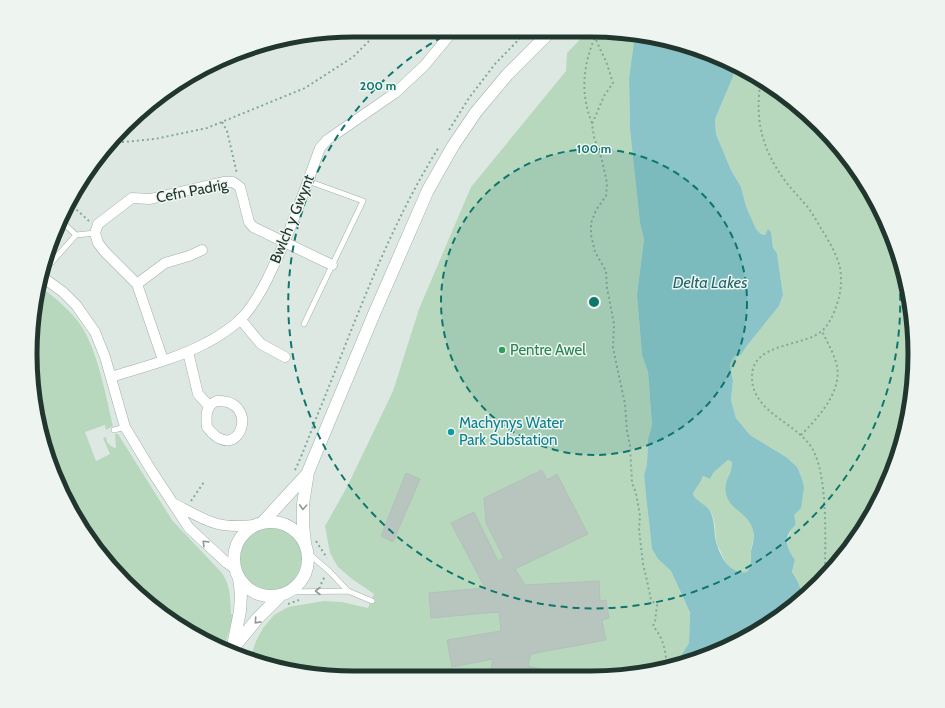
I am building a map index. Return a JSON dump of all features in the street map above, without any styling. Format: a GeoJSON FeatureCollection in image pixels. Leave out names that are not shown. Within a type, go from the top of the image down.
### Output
{"type":"FeatureCollection","features":[{"type":"Feature","properties":{"kind":"main road"},"geometry":{"type":"LineString","coordinates":[[234,647],[258,619],[284,598],[301,581],[305,573],[308,563],[309,544],[303,525],[303,504],[308,472],[383,292],[428,190],[453,146],[476,112],[507,75],[545,37]]}},
{"type":"Feature","properties":{"kind":"main road"},"geometry":{"type":"LineString","coordinates":[[233,647],[240,611],[241,594],[233,556],[236,545],[243,533],[259,524],[308,472]]}},
{"type":"Feature","properties":{"kind":"main road"},"geometry":{"type":"LineString","coordinates":[[259,524],[277,522],[291,527],[309,544]]}},
{"type":"Feature","properties":{"kind":"main road"},"geometry":{"type":"LineString","coordinates":[[236,573],[246,587],[256,594],[284,598]]}},
{"type":"Feature","properties":{"kind":"street","name":"Bwlch y Gwynt"},"geometry":{"type":"LineString","coordinates":[[111,377],[188,352],[220,335],[240,319],[257,298],[285,243],[320,148],[327,140],[395,93],[424,66],[448,37]]}},
{"type":"Feature","properties":{"kind":"street","name":"Cefn Padrig"},"geometry":{"type":"LineString","coordinates":[[95,230],[98,224],[132,198],[150,199],[223,182],[233,182],[240,187],[249,222],[253,227],[332,265]]}},
{"type":"Feature","properties":{"kind":"street"},"geometry":{"type":"LineString","coordinates":[[95,230],[98,243],[137,284],[163,360]]}},
{"type":"Feature","properties":{"kind":"street"},"geometry":{"type":"LineString","coordinates":[[137,284],[165,263],[189,256],[202,250]]}},
{"type":"Feature","properties":{"kind":"street"},"geometry":{"type":"LineString","coordinates":[[46,280],[63,292],[76,305],[95,332],[105,357],[125,427],[189,528],[236,573]]}},
{"type":"Feature","properties":{"kind":"street"},"geometry":{"type":"LineString","coordinates":[[240,319],[261,344],[285,357]]}},
{"type":"Feature","properties":{"kind":"street"},"geometry":{"type":"LineString","coordinates":[[188,352],[198,394],[209,406]]}},
{"type":"Feature","properties":{"kind":"street"},"geometry":{"type":"LineString","coordinates":[[173,503],[206,521],[219,525],[237,527],[259,524]]}},
{"type":"Feature","properties":{"kind":"lane"},"geometry":{"type":"LineString","coordinates":[[304,324],[364,201],[308,181]]}},
{"type":"Feature","properties":{"kind":"lane"},"geometry":{"type":"LineString","coordinates":[[65,225],[76,235]]}},
{"type":"Feature","properties":{"kind":"lane"},"geometry":{"type":"LineString","coordinates":[[51,263],[76,235],[95,230]]}},
{"type":"Feature","properties":{"kind":"lane"},"geometry":{"type":"LineString","coordinates":[[114,430],[125,427]]}},
{"type":"Feature","properties":{"kind":"lane"},"geometry":{"type":"LineString","coordinates":[[309,544],[329,571],[348,591]]}},
{"type":"Feature","properties":{"kind":"lane"},"geometry":{"type":"LineString","coordinates":[[284,598],[320,591],[348,591],[372,601]]}},
{"type":"Feature","properties":{"kind":"path"},"geometry":{"type":"LineString","coordinates":[[118,142],[155,139],[207,128],[305,88],[353,58],[373,37]]}},
{"type":"Feature","properties":{"kind":"path"},"geometry":{"type":"LineString","coordinates":[[592,124],[604,96],[614,83],[595,37]]}},
{"type":"Feature","properties":{"kind":"path"},"geometry":{"type":"LineString","coordinates":[[595,37],[586,65],[584,91],[594,137],[602,160],[607,183],[606,196],[596,210],[591,223],[592,239],[595,252],[606,271],[607,288],[614,324],[613,348],[625,404],[627,431],[630,445],[632,483],[636,493],[640,516],[639,529],[643,564],[651,600],[657,605],[653,626],[660,633],[665,648],[667,662]]}},
{"type":"Feature","properties":{"kind":"path"},"geometry":{"type":"LineString","coordinates":[[761,86],[758,121],[764,144],[774,165],[795,194],[807,206],[827,237],[840,267],[842,283],[841,294],[835,311],[822,331],[812,337],[772,350],[760,356],[755,365],[752,376],[754,388],[759,401],[768,410],[801,435],[815,453],[820,469],[824,497],[825,567]]}},
{"type":"Feature","properties":{"kind":"path"},"geometry":{"type":"LineString","coordinates":[[222,122],[227,131],[237,175]]}},
{"type":"Feature","properties":{"kind":"path"},"geometry":{"type":"LineString","coordinates":[[73,207],[95,230]]}},
{"type":"Feature","properties":{"kind":"path"},"geometry":{"type":"LineString","coordinates":[[801,435],[818,416],[829,400],[837,381],[837,367],[834,355],[822,331]]}},
{"type":"Feature","properties":{"kind":"path"},"geometry":{"type":"LineString","coordinates":[[185,510],[204,482]]}},
{"type":"Feature","properties":{"kind":"path"},"geometry":{"type":"LineString","coordinates":[[309,544],[322,552],[333,566],[320,585],[320,591]]}},
{"type":"Feature","properties":{"kind":"path"},"geometry":{"type":"LineString","coordinates":[[284,598],[296,601],[302,600]]}},
{"type":"Feature","properties":{"kind":"green space","name":"Pentre Awel"},"geometry":{"type":"Polygon","coordinates":[[[582,37],[634,40],[629,78],[630,130],[640,223],[644,239],[637,295],[642,355],[648,372],[652,425],[648,439],[647,464],[644,475],[652,549],[658,559],[671,571],[690,614],[689,643],[682,654],[682,657],[653,665],[591,671],[354,671],[292,665],[252,654],[256,641],[263,628],[274,615],[288,607],[324,601],[342,602],[368,608],[374,594],[352,579],[338,567],[330,553],[325,526],[347,487],[393,391],[419,309],[471,187],[566,71],[567,53],[582,37]]]}},
{"type":"Feature","properties":{"kind":"green space"},"geometry":{"type":"Polygon","coordinates":[[[734,71],[750,79],[767,90],[800,116],[829,145],[855,178],[866,196],[884,233],[897,272],[905,313],[908,354],[905,395],[897,436],[884,475],[866,512],[855,530],[829,563],[801,591],[799,584],[792,572],[795,561],[788,546],[788,537],[795,523],[786,457],[750,435],[736,418],[731,400],[733,381],[730,365],[734,356],[741,355],[779,306],[783,295],[777,253],[773,248],[771,232],[765,235],[761,234],[756,229],[746,206],[741,187],[731,170],[716,134],[715,119],[733,77],[734,71]]]}},
{"type":"Feature","properties":{"kind":"green space"},"geometry":{"type":"Polygon","coordinates":[[[44,289],[62,304],[78,321],[88,337],[97,362],[113,426],[106,430],[105,425],[85,432],[96,461],[110,454],[103,438],[106,437],[107,442],[112,447],[116,448],[115,434],[118,434],[172,520],[222,573],[230,593],[231,614],[234,615],[225,643],[195,629],[178,618],[130,578],[103,547],[79,512],[61,475],[43,416],[37,354],[40,313],[44,289]]]}},
{"type":"Feature","properties":{"kind":"green space"},"geometry":{"type":"Polygon","coordinates":[[[728,460],[732,462],[733,467],[729,474],[744,514],[751,522],[753,529],[754,538],[751,549],[751,567],[747,572],[734,570],[726,562],[717,544],[712,515],[708,509],[694,497],[693,494],[703,476],[710,479],[714,472],[728,460]]]}},
{"type":"Feature","properties":{"kind":"green space"},"geometry":{"type":"Polygon","coordinates":[[[264,526],[276,526],[293,535],[300,546],[302,558],[300,570],[293,581],[276,590],[264,590],[252,585],[243,576],[238,564],[238,552],[243,540],[252,531],[264,526]]]}},
{"type":"Feature","properties":{"kind":"water","name":"Delta Lakes"},"geometry":{"type":"Polygon","coordinates":[[[634,40],[653,43],[693,54],[734,71],[733,77],[715,119],[716,134],[731,170],[741,187],[746,206],[756,229],[761,234],[765,235],[768,229],[771,232],[773,248],[777,253],[783,295],[779,306],[741,355],[734,356],[730,365],[733,381],[731,400],[736,418],[750,435],[786,457],[797,467],[804,487],[801,508],[794,515],[795,525],[789,533],[787,540],[787,544],[795,560],[792,572],[799,584],[801,591],[767,618],[750,629],[712,647],[682,657],[682,654],[689,643],[690,613],[671,571],[658,559],[652,549],[644,475],[647,464],[648,439],[652,425],[648,372],[642,355],[637,295],[644,239],[640,223],[630,130],[629,78],[634,40]],[[728,460],[714,472],[710,479],[703,476],[693,494],[696,499],[706,506],[712,515],[716,541],[724,560],[736,571],[747,572],[751,559],[754,536],[752,528],[746,517],[732,505],[726,494],[725,489],[732,462],[728,460]]]}},
{"type":"Feature","properties":{"kind":"building"},"geometry":{"type":"Polygon","coordinates":[[[542,470],[547,480],[557,474],[588,534],[515,569],[525,585],[599,581],[600,601],[606,600],[609,618],[602,620],[606,640],[531,654],[528,666],[548,671],[490,671],[493,659],[452,667],[447,640],[501,631],[499,612],[431,618],[429,593],[485,588],[451,523],[474,512],[498,561],[504,558],[486,523],[484,498],[542,470]]]}},
{"type":"Feature","properties":{"kind":"building"},"geometry":{"type":"Polygon","coordinates":[[[406,473],[420,479],[393,542],[381,536],[406,473]]]}},
{"type":"Feature","properties":{"kind":"place","name":"Pentre Awel"},"geometry":{"type":"Point","coordinates":[502,350]}},
{"type":"Feature","properties":{"kind":"place","name":"Machynys Water Park Substation"},"geometry":{"type":"Point","coordinates":[451,432]}}]}
